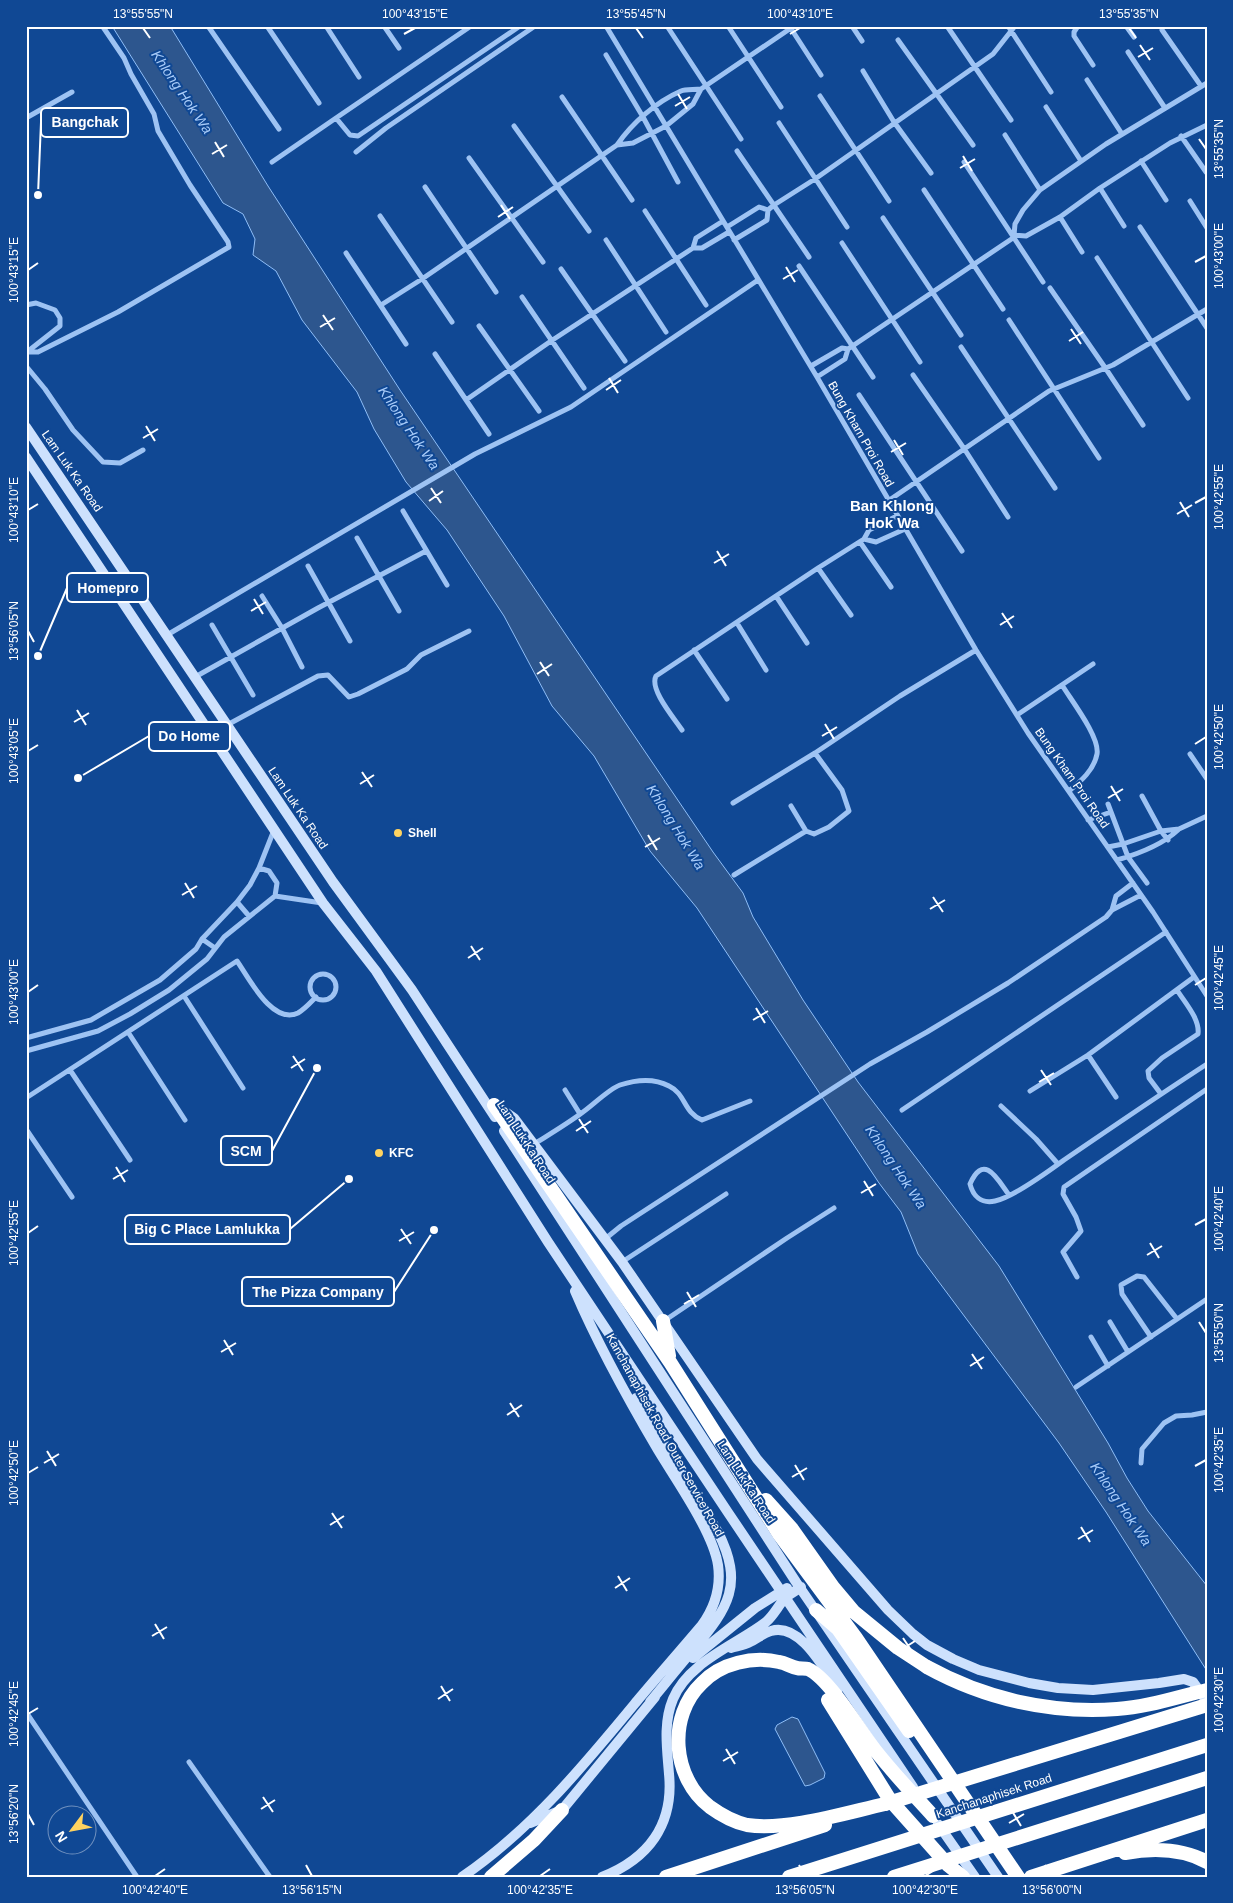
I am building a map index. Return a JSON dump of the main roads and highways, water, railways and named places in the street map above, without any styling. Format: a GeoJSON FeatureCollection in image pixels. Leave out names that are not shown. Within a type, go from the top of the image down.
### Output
{"type":"FeatureCollection","features":[{"type":"Feature","properties":{"kind":"highway"},"geometry":{"type":"LineString","coordinates":[[494,1105],[670,1362],[779,1534],[856,1638],[1016,1877]]}},
{"type":"Feature","properties":{"kind":"highway"},"geometry":{"type":"LineString","coordinates":[[663,1321],[670,1362]]}},
{"type":"Feature","properties":{"kind":"highway"},"geometry":{"type":"LineString","coordinates":[[739,1469],[792,1529],[854,1612],[898,1648],[927,1667],[960,1684],[1035,1706],[1056,1708],[1117,1709],[1165,1701],[1207,1690]]}},
{"type":"Feature","properties":{"kind":"highway"},"geometry":{"type":"LineString","coordinates":[[816,1610],[838,1629],[893,1710],[939,1769],[1016,1877]]}},
{"type":"Feature","properties":{"kind":"highway"},"geometry":{"type":"LineString","coordinates":[[885,1804],[794,1823],[757,1825],[736,1822],[714,1810],[699,1797],[684,1772],[678,1741],[680,1723],[685,1709],[697,1688],[706,1679],[722,1669],[749,1660],[778,1661],[797,1668],[808,1669],[830,1689],[874,1750],[932,1816]]}},
{"type":"Feature","properties":{"kind":"highway"},"geometry":{"type":"LineString","coordinates":[[797,1668],[816,1684],[827,1698],[890,1800],[948,1865],[963,1877]]}},
{"type":"Feature","properties":{"kind":"highway"},"geometry":{"type":"LineString","coordinates":[[666,1877],[779,1841],[885,1804],[1207,1704]]}},
{"type":"Feature","properties":{"kind":"highway","name":"Kanchanaphisek Road"},"geometry":{"type":"LineString","coordinates":[[790,1877],[1207,1745]]}},
{"type":"Feature","properties":{"kind":"highway"},"geometry":{"type":"LineString","coordinates":[[894,1877],[1207,1778]]}},
{"type":"Feature","properties":{"kind":"highway"},"geometry":{"type":"LineString","coordinates":[[491,1877],[534,1840],[562,1810]]}},
{"type":"Feature","properties":{"kind":"highway"},"geometry":{"type":"LineString","coordinates":[[1032,1877],[1207,1820]]}},
{"type":"Feature","properties":{"kind":"highway"},"geometry":{"type":"LineString","coordinates":[[1050,1871],[1117,1855],[1154,1850],[1177,1851],[1207,1862]]}},
{"type":"Feature","properties":{"kind":"main road","name":"Lam Luk Ka Road"},"geometry":{"type":"LineString","coordinates":[[26,427],[333,882],[392,962],[476,1088],[798,1585],[998,1877]]}},
{"type":"Feature","properties":{"kind":"main road"},"geometry":{"type":"LineString","coordinates":[[26,457],[323,904],[376,972],[567,1269],[729,1514],[975,1877]]}},
{"type":"Feature","properties":{"kind":"main road"},"geometry":{"type":"LineString","coordinates":[[476,1088],[494,1105],[514,1118],[534,1144],[622,1262],[757,1459],[888,1610],[927,1645],[979,1670],[1029,1683],[1058,1688],[1093,1690],[1184,1679],[1193,1682],[1207,1704]]}},
{"type":"Feature","properties":{"kind":"main road","name":"Kanchanaphisek Road Outer Service Road"},"geometry":{"type":"LineString","coordinates":[[462,1877],[487,1859],[525,1825],[596,1752],[702,1626],[713,1607],[718,1587],[718,1563],[712,1545],[645,1428],[586,1317],[567,1269]]}},
{"type":"Feature","properties":{"kind":"main road"},"geometry":{"type":"LineString","coordinates":[[525,1825],[562,1810],[717,1622],[724,1609],[731,1582],[730,1562],[726,1547],[718,1532],[586,1317]]}},
{"type":"Feature","properties":{"kind":"main road"},"geometry":{"type":"LineString","coordinates":[[729,1514],[745,1503]]}},
{"type":"Feature","properties":{"kind":"main road"},"geometry":{"type":"LineString","coordinates":[[650,1702],[698,1654],[740,1619],[767,1599],[784,1595],[798,1585]]}},
{"type":"Feature","properties":{"kind":"main road"},"geometry":{"type":"LineString","coordinates":[[602,1877],[619,1870],[636,1859],[651,1843],[664,1820],[669,1803],[670,1785],[666,1732],[668,1713],[673,1698],[684,1680],[691,1673],[766,1622],[776,1612],[784,1595]]}},
{"type":"Feature","properties":{"kind":"main road"},"geometry":{"type":"LineString","coordinates":[[740,1619],[750,1614],[758,1615],[759,1622],[749,1632]]}},
{"type":"Feature","properties":{"kind":"main road"},"geometry":{"type":"LineString","coordinates":[[724,1650],[749,1643],[772,1630],[789,1632],[798,1636],[817,1658],[861,1723],[885,1745]]}},
{"type":"Feature","properties":{"kind":"water","name":"Khlong Hok Wa"},"geometry":{"type":"Polygon","coordinates":[[[112,26],[170,26],[268,186],[400,390],[713,852],[743,893],[753,917],[803,1000],[858,1082],[999,1266],[1148,1511],[1207,1586],[1207,1671],[1106,1512],[1059,1443],[918,1254],[901,1212],[879,1183],[697,908],[650,851],[594,756],[552,706],[504,616],[447,530],[406,482],[374,429],[357,392],[302,320],[276,271],[253,255],[255,239],[243,214],[223,203],[112,26]]]}},
{"type":"Feature","properties":{"kind":"water"},"geometry":{"type":"Polygon","coordinates":[[[792,1717],[798,1719],[825,1773],[824,1778],[810,1785],[805,1786],[775,1729],[777,1725],[792,1717]]]}},
{"type":"Feature","properties":{"kind":"place","name":"Bangchak"},"geometry":{"type":"Point","coordinates":[38,195]}},
{"type":"Feature","properties":{"kind":"place","name":"Homepro"},"geometry":{"type":"Point","coordinates":[38,656]}},
{"type":"Feature","properties":{"kind":"place","name":"Do Home"},"geometry":{"type":"Point","coordinates":[78,778]}},
{"type":"Feature","properties":{"kind":"place","name":"Shell"},"geometry":{"type":"Point","coordinates":[398,833]}},
{"type":"Feature","properties":{"kind":"place","name":"SCM"},"geometry":{"type":"Point","coordinates":[317,1068]}},
{"type":"Feature","properties":{"kind":"place","name":"KFC"},"geometry":{"type":"Point","coordinates":[379,1153]}},
{"type":"Feature","properties":{"kind":"place","name":"Big C Place Lamlukka"},"geometry":{"type":"Point","coordinates":[349,1179]}},
{"type":"Feature","properties":{"kind":"place","name":"The Pizza Company"},"geometry":{"type":"Point","coordinates":[434,1230]}},
{"type":"Feature","properties":{"kind":"district","name":"Ban Khlong Hok Wa"},"geometry":{"type":"Point","coordinates":[892,514]}}]}
